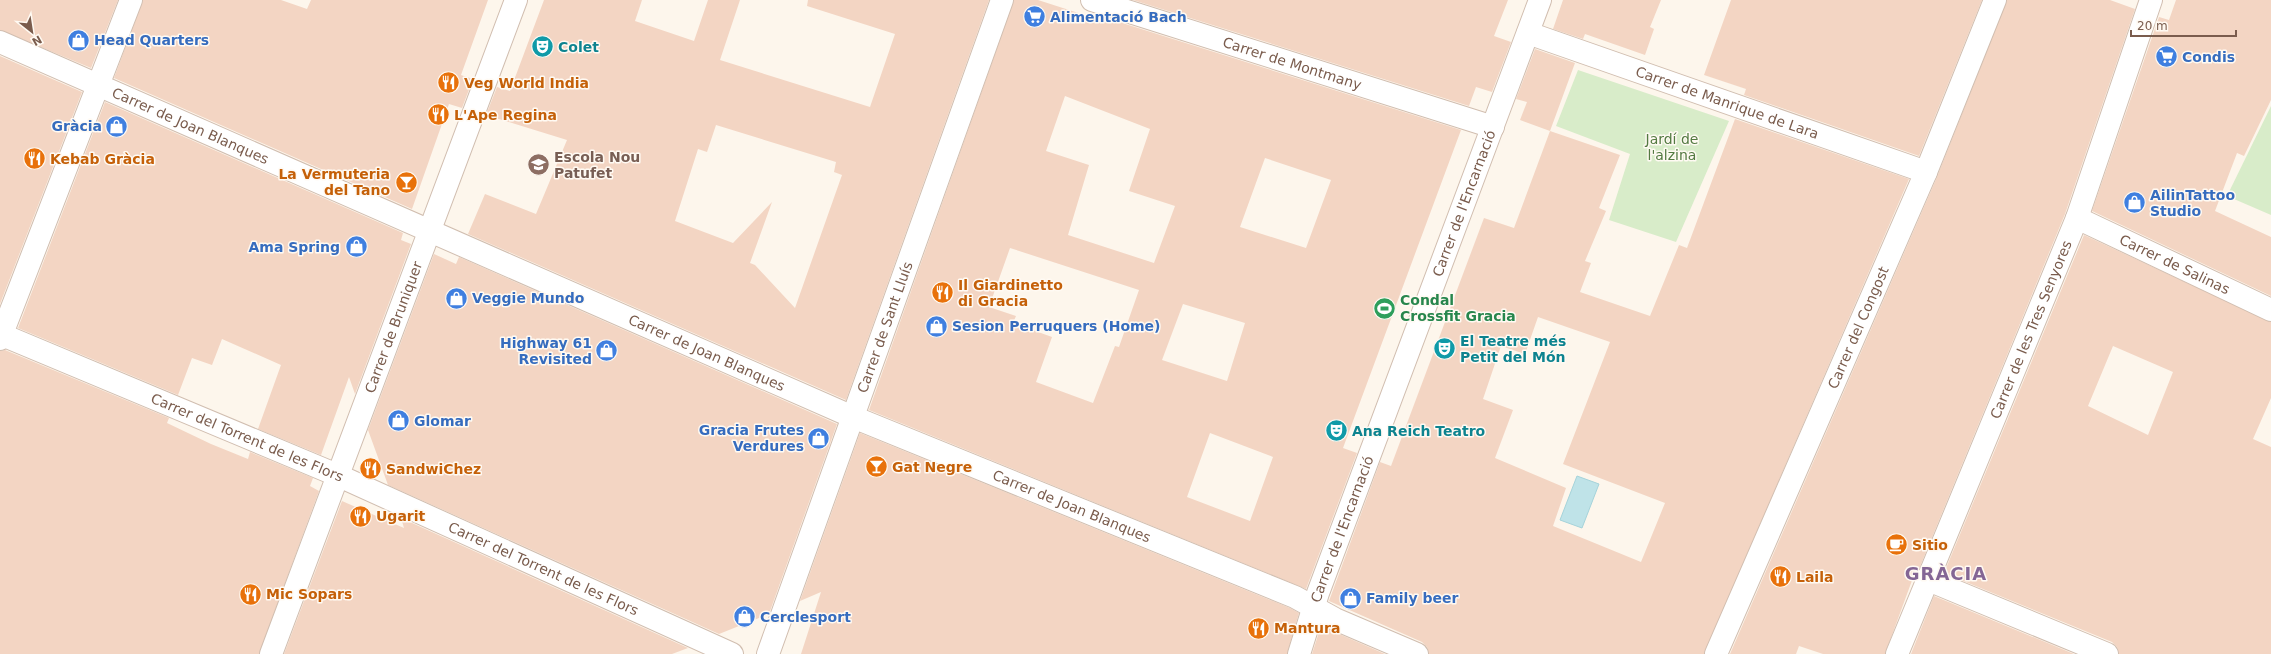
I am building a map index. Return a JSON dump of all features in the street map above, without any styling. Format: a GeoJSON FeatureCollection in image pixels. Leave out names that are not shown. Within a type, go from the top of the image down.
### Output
{"type":"FeatureCollection","features":[{"type":"Feature","properties":{"kind":"street"},"geometry":{"type":"LineString","coordinates":[[0,336],[131,0]]}},
{"type":"Feature","properties":{"kind":"street","name":"Carrer de Bruniquer"},"geometry":{"type":"LineString","coordinates":[[271,654],[516,0]]}},
{"type":"Feature","properties":{"kind":"street","name":"Carrer de Sant Lluís"},"geometry":{"type":"LineString","coordinates":[[768,654],[1002,0]]}},
{"type":"Feature","properties":{"kind":"street","name":"Carrer de Montmany"},"geometry":{"type":"LineString","coordinates":[[1092,0],[1493,128]]}},
{"type":"Feature","properties":{"kind":"street","name":"Carrer de l'Encarnació"},"geometry":{"type":"LineString","coordinates":[[1299,654],[1313,607],[1540,0]]}},
{"type":"Feature","properties":{"kind":"street","name":"Carrer del Congost"},"geometry":{"type":"LineString","coordinates":[[1716,654],[1926,172],[1995,0]]}},
{"type":"Feature","properties":{"kind":"street","name":"Carrer de les Tres Senyores"},"geometry":{"type":"LineString","coordinates":[[1896,654],[2077,218],[2151,0]]}},
{"type":"Feature","properties":{"kind":"street","name":"Carrer de Manrique de Lara"},"geometry":{"type":"LineString","coordinates":[[1528,33],[1926,172]]}},
{"type":"Feature","properties":{"kind":"street","name":"Carrer de Joan Blanques"},"geometry":{"type":"LineString","coordinates":[[0,42],[853,417],[1290,595],[1417,654]]}},
{"type":"Feature","properties":{"kind":"street","name":"Carrer de Salinas"},"geometry":{"type":"LineString","coordinates":[[2077,218],[2271,310]]}},
{"type":"Feature","properties":{"kind":"street","name":"Carrer del Torrent de les Flors"},"geometry":{"type":"LineString","coordinates":[[0,336],[337,475],[732,654]]}},
{"type":"Feature","properties":{"kind":"street"},"geometry":{"type":"LineString","coordinates":[[1926,579],[2107,654]]}},
{"type":"Feature","properties":{"kind":"green space","name":"Jardí de l'alzina"},"geometry":{"type":"Polygon","coordinates":[[[1578,70],[1729,121],[1676,242],[1609,220],[1630,154],[1556,126],[1578,70]]]}},
{"type":"Feature","properties":{"kind":"green space"},"geometry":{"type":"Polygon","coordinates":[[[2271,106],[2271,215],[2227,196],[2271,106]]]}},
{"type":"Feature","properties":{"kind":"water"},"geometry":{"type":"Polygon","coordinates":[[[1577,476],[1599,484],[1582,528],[1560,520],[1577,476]]]}},
{"type":"Feature","properties":{"kind":"building"},"geometry":{"type":"Polygon","coordinates":[[[0,0],[118,0],[91,68],[0,30],[0,0]]]}},
{"type":"Feature","properties":{"kind":"building"},"geometry":{"type":"Polygon","coordinates":[[[143,0],[281,0],[307,9],[311,0],[488,0],[461,75],[473,79],[462,108],[449,104],[412,209],[114,78],[143,0]]]}},
{"type":"Feature","properties":{"kind":"building"},"geometry":{"type":"Polygon","coordinates":[[[544,0],[642,0],[635,21],[694,41],[708,0],[740,0],[720,60],[870,107],[895,34],[807,6],[808,0],[989,0],[846,400],[468,234],[485,194],[536,214],[567,140],[486,115],[497,87],[510,91],[544,0]],[[716,125],[707,152],[698,149],[675,221],[733,243],[772,202],[750,263],[755,265],[795,308],[842,175],[834,172],[836,162],[716,125]]]}},
{"type":"Feature","properties":{"kind":"building"},"geometry":{"type":"Polygon","coordinates":[[[1014,0],[1038,0],[1097,19],[1097,15],[1461,130],[1343,448],[1357,453],[1306,589],[869,410],[1014,0]],[[1065,96],[1046,151],[1089,165],[1068,235],[1154,263],[1175,206],[1129,191],[1150,129],[1065,96]],[[1265,158],[1240,227],[1306,248],[1331,180],[1265,158]],[[1010,248],[989,307],[1016,316],[1013,323],[1052,337],[1036,382],[1093,403],[1115,346],[1119,347],[1139,290],[1010,248]],[[1183,304],[1162,360],[1227,381],[1245,323],[1183,304]],[[1210,433],[1187,497],[1250,521],[1273,457],[1210,433]]]}},
{"type":"Feature","properties":{"kind":"building"},"geometry":{"type":"Polygon","coordinates":[[[1133,0],[1508,0],[1494,36],[1511,42],[1492,92],[1476,87],[1469,106],[1133,0]]]}},
{"type":"Feature","properties":{"kind":"building"},"geometry":{"type":"Polygon","coordinates":[[[1563,0],[1661,0],[1650,27],[1654,29],[1645,55],[1585,34],[1583,39],[1553,29],[1563,0]]]}},
{"type":"Feature","properties":{"kind":"building"},"geometry":{"type":"Polygon","coordinates":[[[1731,0],[1982,0],[1919,156],[1744,95],[1746,89],[1704,75],[1731,0]]]}},
{"type":"Feature","properties":{"kind":"building"},"geometry":{"type":"Polygon","coordinates":[[[2007,0],[2110,0],[2135,9],[2065,214],[1919,569],[1914,575],[1885,654],[1823,654],[1799,646],[1796,654],[1730,654],[1937,177],[2007,0]]]}},
{"type":"Feature","properties":{"kind":"building"},"geometry":{"type":"Polygon","coordinates":[[[2176,0],[2271,0],[2271,100],[2244,156],[2237,153],[2215,211],[2271,237],[2271,296],[2092,211],[2159,17],[2169,20],[2176,0]]]}},
{"type":"Feature","properties":{"kind":"building"},"geometry":{"type":"Polygon","coordinates":[[[1535,49],[1575,63],[1550,131],[1520,120],[1527,102],[1516,99],[1535,49]]]}},
{"type":"Feature","properties":{"kind":"building"},"geometry":{"type":"Polygon","coordinates":[[[0,56],[82,92],[0,304],[0,56]]]}},
{"type":"Feature","properties":{"kind":"building"},"geometry":{"type":"Polygon","coordinates":[[[105,102],[403,233],[401,240],[411,244],[355,394],[349,377],[321,455],[258,429],[281,365],[222,339],[212,365],[192,358],[178,395],[18,328],[105,102]]]}},
{"type":"Feature","properties":{"kind":"building"},"geometry":{"type":"Polygon","coordinates":[[[1735,119],[1909,179],[1704,654],[1429,654],[1427,647],[1422,642],[1329,601],[1380,462],[1391,466],[1484,218],[1514,228],[1550,131],[1620,155],[1599,208],[1606,211],[1585,261],[1591,263],[1580,292],[1650,316],[1679,245],[1687,248],[1735,119]],[[1538,317],[1525,354],[1501,346],[1483,399],[1513,410],[1495,458],[1566,488],[1553,526],[1641,562],[1665,503],[1563,464],[1610,342],[1538,317]]]}},
{"type":"Feature","properties":{"kind":"building"},"geometry":{"type":"Polygon","coordinates":[[[2084,235],[2271,322],[2271,398],[2253,439],[2271,447],[2271,654],[2119,654],[2117,647],[2112,642],[1944,573],[2084,235]],[[2113,346],[2088,406],[2148,435],[2173,372],[2113,346]]]}},
{"type":"Feature","properties":{"kind":"building"},"geometry":{"type":"Polygon","coordinates":[[[434,254],[456,264],[459,257],[837,424],[769,614],[719,634],[388,485],[368,430],[434,254]]]}},
{"type":"Feature","properties":{"kind":"building"},"geometry":{"type":"Polygon","coordinates":[[[5,350],[169,418],[167,423],[211,444],[248,459],[250,452],[313,478],[310,486],[319,491],[259,654],[0,654],[0,351],[5,350]]]}},
{"type":"Feature","properties":{"kind":"building"},"geometry":{"type":"Polygon","coordinates":[[[860,433],[1290,608],[1299,613],[1287,654],[801,654],[821,592],[800,601],[860,433]]]}},
{"type":"Feature","properties":{"kind":"building"},"geometry":{"type":"Polygon","coordinates":[[[342,501],[404,528],[401,518],[688,648],[672,654],[284,654],[342,501]]]}},
{"type":"Feature","properties":{"kind":"building"},"geometry":{"type":"Polygon","coordinates":[[[1934,596],[2074,654],[1911,654],[1934,596]]]}},
{"type":"Feature","properties":{"kind":"building"},"geometry":{"type":"Polygon","coordinates":[[[1321,626],[1330,630],[1385,654],[1312,654],[1321,626]]]}},
{"type":"Feature","properties":{"kind":"place","name":"Alimentació Bach"},"geometry":{"type":"Point","coordinates":[1035,17]}},
{"type":"Feature","properties":{"kind":"place","name":"Head Quarters"},"geometry":{"type":"Point","coordinates":[79,40]}},
{"type":"Feature","properties":{"kind":"place","name":"Colet"},"geometry":{"type":"Point","coordinates":[543,47]}},
{"type":"Feature","properties":{"kind":"place","name":"Condis"},"geometry":{"type":"Point","coordinates":[2166,57]}},
{"type":"Feature","properties":{"kind":"place","name":"Veg World India"},"geometry":{"type":"Point","coordinates":[449,83]}},
{"type":"Feature","properties":{"kind":"place","name":"L'Ape Regina"},"geometry":{"type":"Point","coordinates":[438,115]}},
{"type":"Feature","properties":{"kind":"place","name":"Gràcia"},"geometry":{"type":"Point","coordinates":[117,126]}},
{"type":"Feature","properties":{"kind":"place","name":"Kebab Gràcia"},"geometry":{"type":"Point","coordinates":[34,159]}},
{"type":"Feature","properties":{"kind":"place","name":"Escola Nou Patufet"},"geometry":{"type":"Point","coordinates":[539,165]}},
{"type":"Feature","properties":{"kind":"place","name":"La Vermuteria del Tano"},"geometry":{"type":"Point","coordinates":[406,182]}},
{"type":"Feature","properties":{"kind":"place","name":"AilinTattoo Studio"},"geometry":{"type":"Point","coordinates":[2135,203]}},
{"type":"Feature","properties":{"kind":"place","name":"Ama Spring"},"geometry":{"type":"Point","coordinates":[356,247]}},
{"type":"Feature","properties":{"kind":"place","name":"Il Giardinetto di Gracia"},"geometry":{"type":"Point","coordinates":[943,293]}},
{"type":"Feature","properties":{"kind":"place","name":"Veggie Mundo"},"geometry":{"type":"Point","coordinates":[457,298]}},
{"type":"Feature","properties":{"kind":"place","name":"Condal Crossfit Gracia"},"geometry":{"type":"Point","coordinates":[1385,308]}},
{"type":"Feature","properties":{"kind":"place","name":"Sesion Perruquers (Home)"},"geometry":{"type":"Point","coordinates":[936,326]}},
{"type":"Feature","properties":{"kind":"place","name":"El Teatre més Petit del Món"},"geometry":{"type":"Point","coordinates":[1444,349]}},
{"type":"Feature","properties":{"kind":"place","name":"Highway 61 Revisited"},"geometry":{"type":"Point","coordinates":[607,351]}},
{"type":"Feature","properties":{"kind":"place","name":"Glomar"},"geometry":{"type":"Point","coordinates":[398,421]}},
{"type":"Feature","properties":{"kind":"place","name":"Ana Reich Teatro"},"geometry":{"type":"Point","coordinates":[1337,431]}},
{"type":"Feature","properties":{"kind":"place","name":"Gracia Frutes Verdures"},"geometry":{"type":"Point","coordinates":[819,438]}},
{"type":"Feature","properties":{"kind":"place","name":"Gat Negre"},"geometry":{"type":"Point","coordinates":[876,467]}},
{"type":"Feature","properties":{"kind":"place","name":"SandwiChez"},"geometry":{"type":"Point","coordinates":[370,469]}},
{"type":"Feature","properties":{"kind":"place","name":"Ugarit"},"geometry":{"type":"Point","coordinates":[360,516]}},
{"type":"Feature","properties":{"kind":"place","name":"Sitio"},"geometry":{"type":"Point","coordinates":[1897,545]}},
{"type":"Feature","properties":{"kind":"place","name":"Laila"},"geometry":{"type":"Point","coordinates":[1781,577]}},
{"type":"Feature","properties":{"kind":"place","name":"Mic Sopars"},"geometry":{"type":"Point","coordinates":[251,594]}},
{"type":"Feature","properties":{"kind":"place","name":"Family beer"},"geometry":{"type":"Point","coordinates":[1351,598]}},
{"type":"Feature","properties":{"kind":"place","name":"Cerclesport"},"geometry":{"type":"Point","coordinates":[745,617]}},
{"type":"Feature","properties":{"kind":"place","name":"Mantura"},"geometry":{"type":"Point","coordinates":[1259,628]}},
{"type":"Feature","properties":{"kind":"district","name":"GRÀCIA"},"geometry":{"type":"Point","coordinates":[1946,573]}}]}
